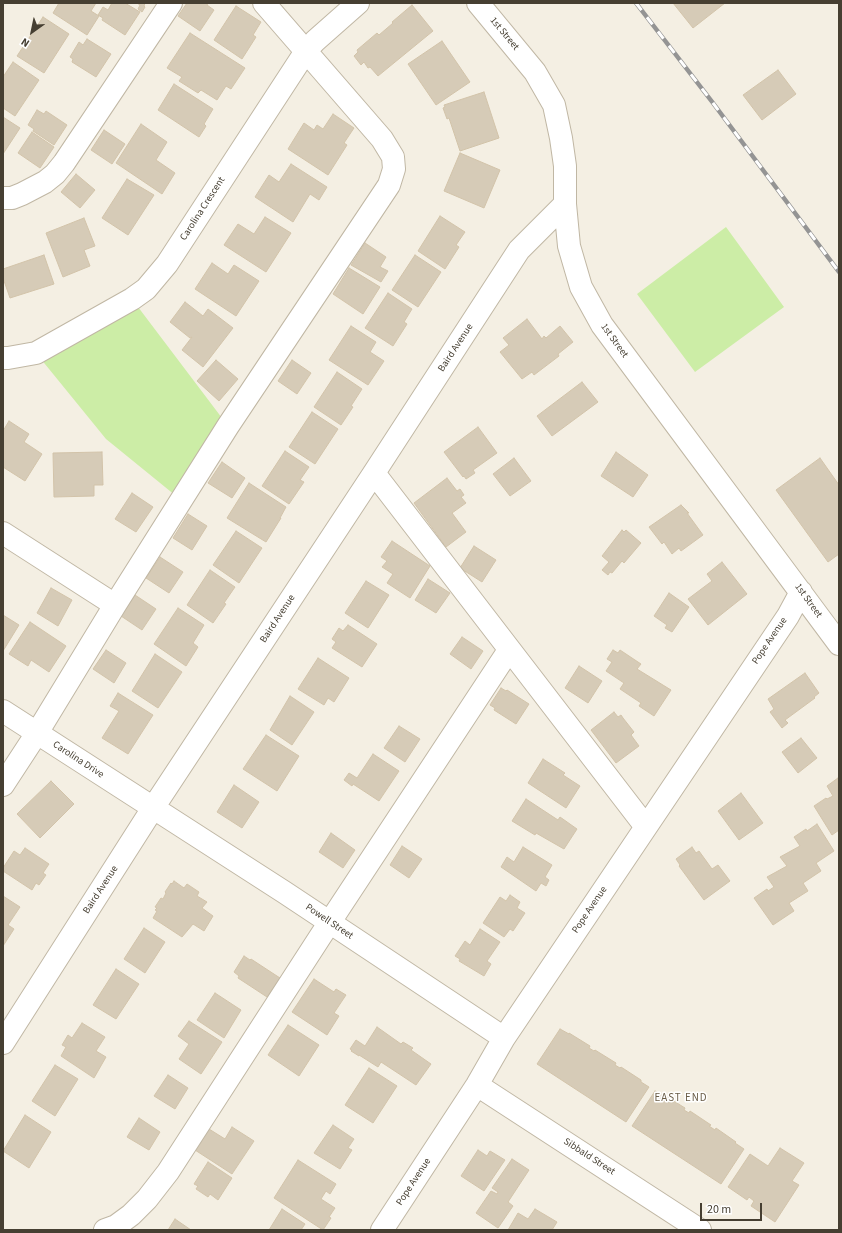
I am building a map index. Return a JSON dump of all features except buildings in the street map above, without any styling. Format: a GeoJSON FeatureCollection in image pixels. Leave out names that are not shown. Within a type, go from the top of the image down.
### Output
{"type":"FeatureCollection","features":[{"type":"Feature","properties":{"kind":"street"},"geometry":{"type":"LineString","coordinates":[[3,198],[12,198],[45,182],[64,164],[171,3]]}},
{"type":"Feature","properties":{"kind":"street"},"geometry":{"type":"LineString","coordinates":[[3,785],[228,426],[389,185],[394,169],[393,157],[382,139],[264,3]]}},
{"type":"Feature","properties":{"kind":"street","name":"Carolina Crescent"},"geometry":{"type":"LineString","coordinates":[[3,358],[36,353],[132,299],[146,289],[167,264],[306,51],[315,40],[358,3]]}},
{"type":"Feature","properties":{"kind":"street","name":"1st Street"},"geometry":{"type":"LineString","coordinates":[[478,3],[535,72],[554,105],[565,166],[565,204],[569,246],[581,287],[602,325],[839,644]]}},
{"type":"Feature","properties":{"kind":"street","name":"Baird Avenue"},"geometry":{"type":"LineString","coordinates":[[3,1043],[153,808],[519,250],[565,204]]}},
{"type":"Feature","properties":{"kind":"street"},"geometry":{"type":"LineString","coordinates":[[374,473],[646,827]]}},
{"type":"Feature","properties":{"kind":"street"},"geometry":{"type":"LineString","coordinates":[[3,533],[115,605]]}},
{"type":"Feature","properties":{"kind":"street","name":"Pope Avenue"},"geometry":{"type":"LineString","coordinates":[[382,1230],[477,1085],[504,1038],[788,616],[801,592]]}},
{"type":"Feature","properties":{"kind":"street"},"geometry":{"type":"LineString","coordinates":[[105,1230],[116,1226],[131,1216],[147,1199],[168,1172],[509,650]]}},
{"type":"Feature","properties":{"kind":"street","name":"Carolina Drive"},"geometry":{"type":"LineString","coordinates":[[3,711],[153,808]]}},
{"type":"Feature","properties":{"kind":"street","name":"Powell Street"},"geometry":{"type":"LineString","coordinates":[[153,808],[504,1038]]}},
{"type":"Feature","properties":{"kind":"street","name":"Sibbald Street"},"geometry":{"type":"LineString","coordinates":[[477,1085],[700,1230]]}},
{"type":"Feature","properties":{"kind":"green space"},"geometry":{"type":"Polygon","coordinates":[[[726,227],[784,307],[695,372],[637,294],[726,227]]]}},
{"type":"Feature","properties":{"kind":"green space"},"geometry":{"type":"Polygon","coordinates":[[[132,299],[228,426],[181,500],[106,439],[36,353],[132,299]]]}},
{"type":"Feature","properties":{"kind":"railway"},"geometry":{"type":"LineString","coordinates":[[636,3],[713,103],[839,272]]}},
{"type":"Feature","properties":{"kind":"district","name":"EAST END"},"geometry":{"type":"Point","coordinates":[681,1099]}}]}
